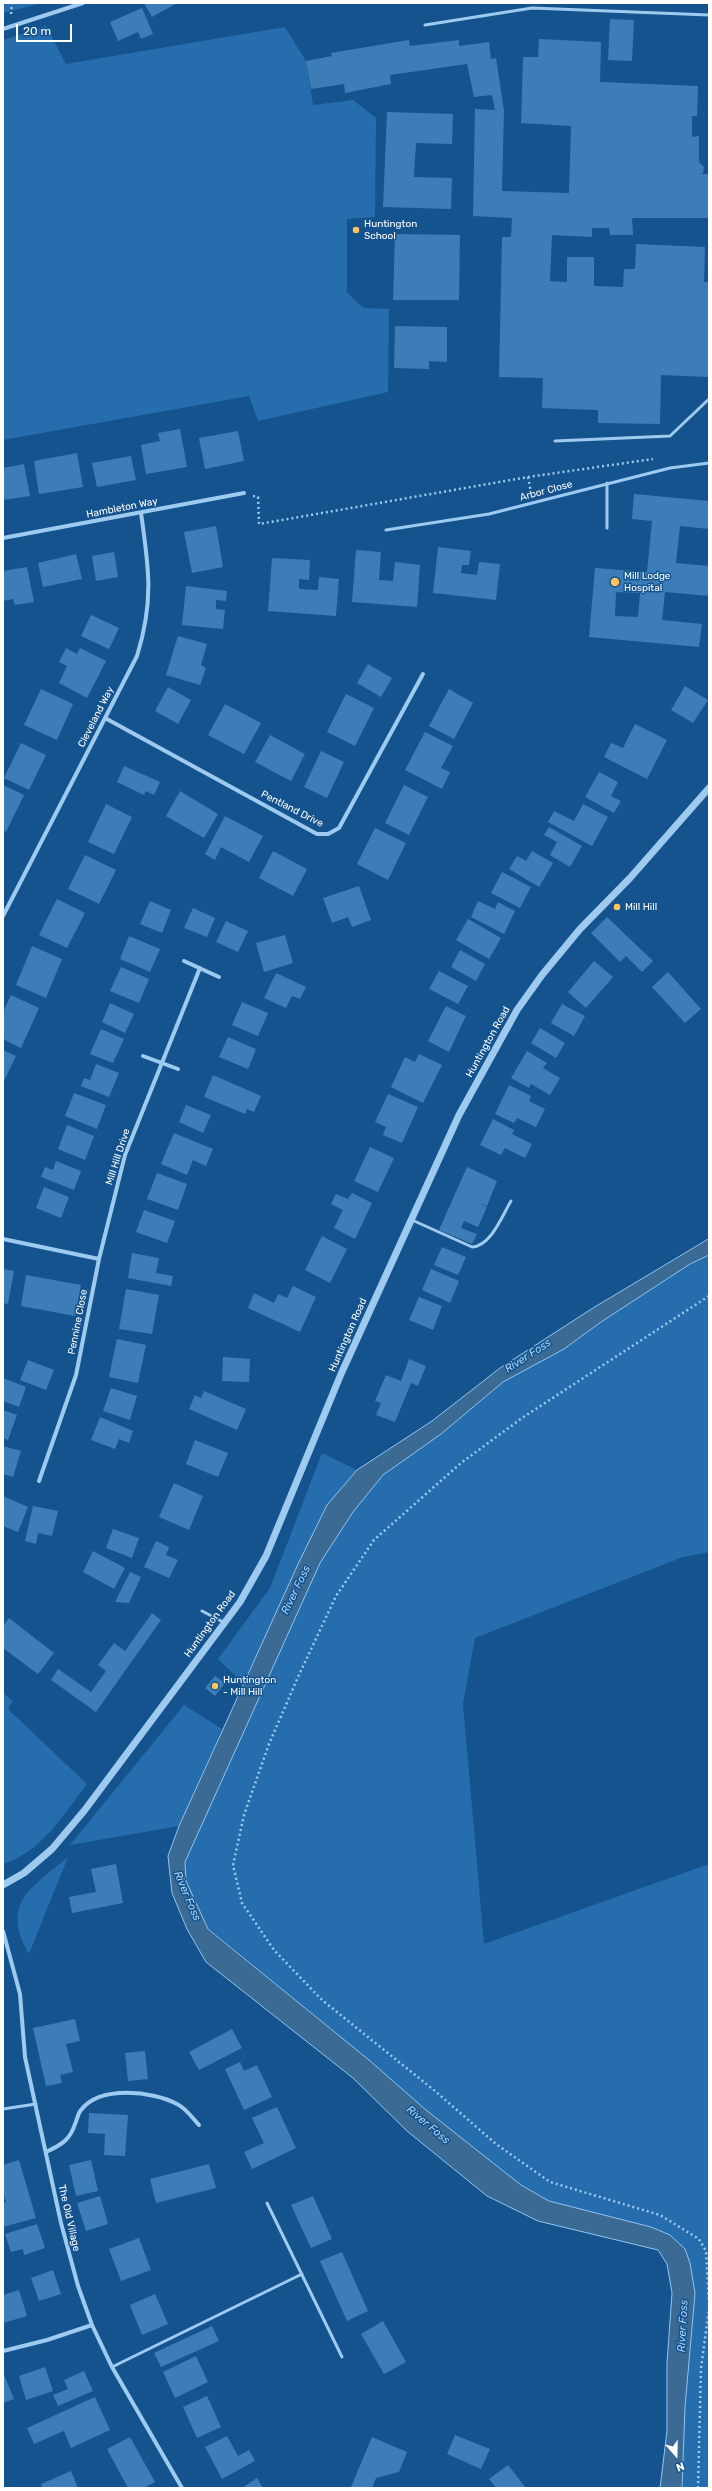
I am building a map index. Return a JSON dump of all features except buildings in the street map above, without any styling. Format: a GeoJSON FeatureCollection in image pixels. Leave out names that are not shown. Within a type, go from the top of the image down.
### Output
{"type":"FeatureCollection","features":[{"type":"Feature","properties":{"kind":"street"},"geometry":{"type":"LineString","coordinates":[[3,29],[83,3]]}},
{"type":"Feature","properties":{"kind":"street","name":"Hambleton Way"},"geometry":{"type":"LineString","coordinates":[[3,538],[244,493]]}},
{"type":"Feature","properties":{"kind":"street","name":"Cleveland Way"},"geometry":{"type":"LineString","coordinates":[[3,916],[137,656],[146,625],[149,567],[141,513]]}},
{"type":"Feature","properties":{"kind":"street","name":"Pentland Drive"},"geometry":{"type":"LineString","coordinates":[[105,718],[317,834],[328,834],[339,828],[423,674]]}},
{"type":"Feature","properties":{"kind":"street","name":"Huntington Road"},"geometry":{"type":"LineString","coordinates":[[3,1885],[24,1873],[52,1849],[84,1811],[240,1602],[266,1556],[341,1374],[459,1115],[517,1010],[542,975],[580,929],[630,878],[709,788]]}},
{"type":"Feature","properties":{"kind":"street"},"geometry":{"type":"LineString","coordinates":[[184,961],[219,977]]}},
{"type":"Feature","properties":{"kind":"street","name":"Mill Hill Drive"},"geometry":{"type":"LineString","coordinates":[[99,1259],[125,1155],[200,968]]}},
{"type":"Feature","properties":{"kind":"street"},"geometry":{"type":"LineString","coordinates":[[143,1056],[178,1069]]}},
{"type":"Feature","properties":{"kind":"street"},"geometry":{"type":"LineString","coordinates":[[3,1239],[99,1259]]}},
{"type":"Feature","properties":{"kind":"street","name":"Pennine Close"},"geometry":{"type":"LineString","coordinates":[[39,1481],[76,1375],[99,1259]]}},
{"type":"Feature","properties":{"kind":"street","name":"The Old Village"},"geometry":{"type":"LineString","coordinates":[[3,1931],[16,1974],[25,2057],[46,2152],[68,2249],[92,2325],[112,2367],[182,2488]]}},
{"type":"Feature","properties":{"kind":"street"},"geometry":{"type":"LineString","coordinates":[[46,2152],[65,2143],[74,2128],[80,2111],[90,2100],[117,2093],[151,2093],[179,2105],[199,2125]]}},
{"type":"Feature","properties":{"kind":"street"},"geometry":{"type":"LineString","coordinates":[[3,2351],[47,2340],[92,2325]]}},
{"type":"Feature","properties":{"kind":"lane"},"geometry":{"type":"LineString","coordinates":[[425,25],[532,8],[709,16]]}},
{"type":"Feature","properties":{"kind":"lane"},"geometry":{"type":"LineString","coordinates":[[555,441],[670,436],[709,399]]}},
{"type":"Feature","properties":{"kind":"lane","name":"Arbor Close"},"geometry":{"type":"LineString","coordinates":[[386,530],[489,514],[670,468],[709,464]]}},
{"type":"Feature","properties":{"kind":"lane"},"geometry":{"type":"LineString","coordinates":[[607,483],[608,528]]}},
{"type":"Feature","properties":{"kind":"lane"},"geometry":{"type":"LineString","coordinates":[[410,1220],[472,1247],[476,1247],[486,1241],[511,1201]]}},
{"type":"Feature","properties":{"kind":"lane"},"geometry":{"type":"LineString","coordinates":[[202,1611],[225,1623]]}},
{"type":"Feature","properties":{"kind":"lane"},"geometry":{"type":"LineString","coordinates":[[3,2109],[36,2104]]}},
{"type":"Feature","properties":{"kind":"lane"},"geometry":{"type":"LineString","coordinates":[[267,2203],[342,2357]]}},
{"type":"Feature","properties":{"kind":"lane"},"geometry":{"type":"LineString","coordinates":[[112,2367],[302,2274]]}},
{"type":"Feature","properties":{"kind":"path"},"geometry":{"type":"LineString","coordinates":[[244,493],[258,497],[259,524],[528,477],[654,459]]}},
{"type":"Feature","properties":{"kind":"path"},"geometry":{"type":"LineString","coordinates":[[709,1296],[522,1418],[461,1463],[374,1540],[336,1596],[298,1677],[270,1744],[244,1815],[234,1865],[242,1903],[274,1950],[322,2000],[496,2144],[550,2182],[660,2215],[699,2239],[706,2251],[709,2302]]}},
{"type":"Feature","properties":{"kind":"path"},"geometry":{"type":"LineString","coordinates":[[698,2488],[702,2368],[709,2309]]}},
{"type":"Feature","properties":{"kind":"shaded area"},"geometry":{"type":"Polygon","coordinates":[[[3,3],[42,3],[3,13],[3,3]]]}},
{"type":"Feature","properties":{"kind":"shaded area"},"geometry":{"type":"Polygon","coordinates":[[[46,26],[66,64],[285,27],[306,61],[313,105],[353,100],[376,118],[375,217],[347,219],[347,292],[363,308],[389,309],[388,392],[258,421],[249,396],[3,440],[3,40],[46,26]]]}},
{"type":"Feature","properties":{"kind":"shaded area"},"geometry":{"type":"Polygon","coordinates":[[[709,1255],[709,1552],[683,1557],[475,1638],[463,1704],[484,1944],[709,1864],[709,2488],[682,2488],[685,2407],[670,2235],[651,2227],[549,2201],[521,2185],[426,2110],[369,2060],[207,1927],[186,1885],[183,1857],[320,1563],[353,1512],[383,1475],[441,1434],[503,1382],[564,1349],[601,1322],[690,1264],[709,1255]]]}},
{"type":"Feature","properties":{"kind":"shaded area"},"geometry":{"type":"Polygon","coordinates":[[[322,1453],[357,1470],[327,1505],[243,1683],[218,1659],[270,1588],[322,1453]]]}},
{"type":"Feature","properties":{"kind":"shaded area"},"geometry":{"type":"Polygon","coordinates":[[[3,1693],[13,1701],[8,1709],[87,1784],[60,1820],[40,1842],[29,1851],[3,1864],[3,1693]]]}},
{"type":"Feature","properties":{"kind":"shaded area"},"geometry":{"type":"Polygon","coordinates":[[[184,1705],[222,1729],[179,1826],[70,1845],[184,1705]]]}},
{"type":"Feature","properties":{"kind":"shaded area"},"geometry":{"type":"Polygon","coordinates":[[[68,1857],[29,1954],[21,1936],[18,1922],[19,1909],[24,1898],[32,1888],[68,1857]]]}},
{"type":"Feature","properties":{"kind":"water","name":"River Foss"},"geometry":{"type":"Polygon","coordinates":[[[709,1239],[709,1255],[690,1264],[601,1322],[564,1349],[503,1382],[441,1434],[383,1475],[353,1512],[320,1563],[185,1862],[186,1881],[208,1929],[369,2060],[426,2110],[521,2185],[549,2201],[651,2227],[670,2235],[685,2249],[690,2263],[695,2293],[685,2407],[682,2488],[660,2488],[667,2431],[667,2363],[672,2293],[667,2264],[658,2250],[538,2221],[487,2196],[407,2131],[353,2078],[206,1962],[187,1929],[172,1893],[168,1856],[179,1826],[299,1562],[327,1505],[357,1470],[432,1421],[500,1368],[593,1308],[709,1239]]]}},
{"type":"Feature","properties":{"kind":"place","name":"Huntington School"},"geometry":{"type":"Point","coordinates":[356,230]}},
{"type":"Feature","properties":{"kind":"place","name":"Mill Lodge Hospital"},"geometry":{"type":"Point","coordinates":[615,582]}},
{"type":"Feature","properties":{"kind":"place","name":"Mill Hill"},"geometry":{"type":"Point","coordinates":[617,907]}},
{"type":"Feature","properties":{"kind":"place","name":"Huntington - Mill Hill"},"geometry":{"type":"Point","coordinates":[215,1686]}}]}
